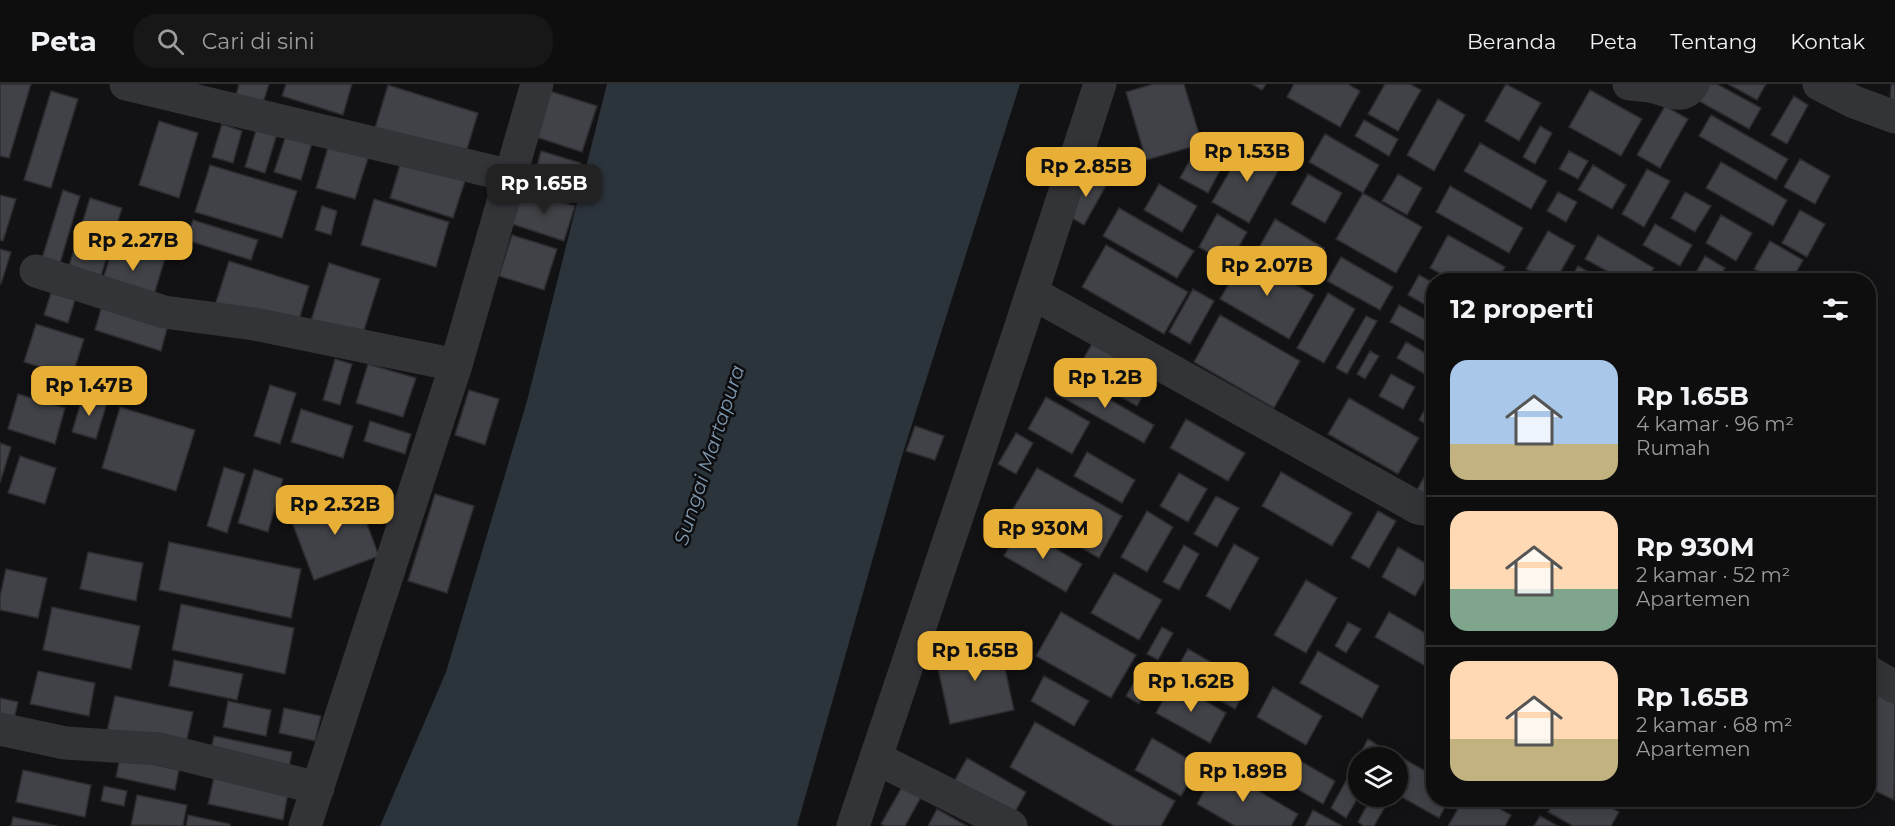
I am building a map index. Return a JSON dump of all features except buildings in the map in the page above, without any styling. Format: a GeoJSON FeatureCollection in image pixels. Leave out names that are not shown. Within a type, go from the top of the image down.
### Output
{"type":"FeatureCollection","features":[{"type":"Feature","properties":{"kind":"street"},"geometry":{"type":"LineString","coordinates":[[126,84],[510,176]]}},
{"type":"Feature","properties":{"kind":"street"},"geometry":{"type":"LineString","coordinates":[[305,826],[456,365],[537,84]]}},
{"type":"Feature","properties":{"kind":"street"},"geometry":{"type":"LineString","coordinates":[[853,826],[1100,84]]}},
{"type":"Feature","properties":{"kind":"street"},"geometry":{"type":"LineString","coordinates":[[1629,84],[1654,87],[1674,94],[1682,94],[1693,84]]}},
{"type":"Feature","properties":{"kind":"street"},"geometry":{"type":"LineString","coordinates":[[1819,84],[1854,102],[1895,117]]}},
{"type":"Feature","properties":{"kind":"street"},"geometry":{"type":"LineString","coordinates":[[36,271],[164,312],[254,324],[456,365]]}},
{"type":"Feature","properties":{"kind":"street"},"geometry":{"type":"LineString","coordinates":[[1032,293],[1418,508],[1426,510]]}},
{"type":"Feature","properties":{"kind":"street"},"geometry":{"type":"LineString","coordinates":[[1876,676],[1895,687]]}},
{"type":"Feature","properties":{"kind":"street"},"geometry":{"type":"LineString","coordinates":[[0,729],[65,742],[160,749],[318,788]]}},
{"type":"Feature","properties":{"kind":"street"},"geometry":{"type":"LineString","coordinates":[[876,758],[1011,826]]}},
{"type":"Feature","properties":{"kind":"water","name":"Sungai Martapura"},"geometry":{"type":"Polygon","coordinates":[[[607,84],[1020,84],[901,459],[797,826],[380,826],[446,672],[527,401],[607,84]]]}}]}
